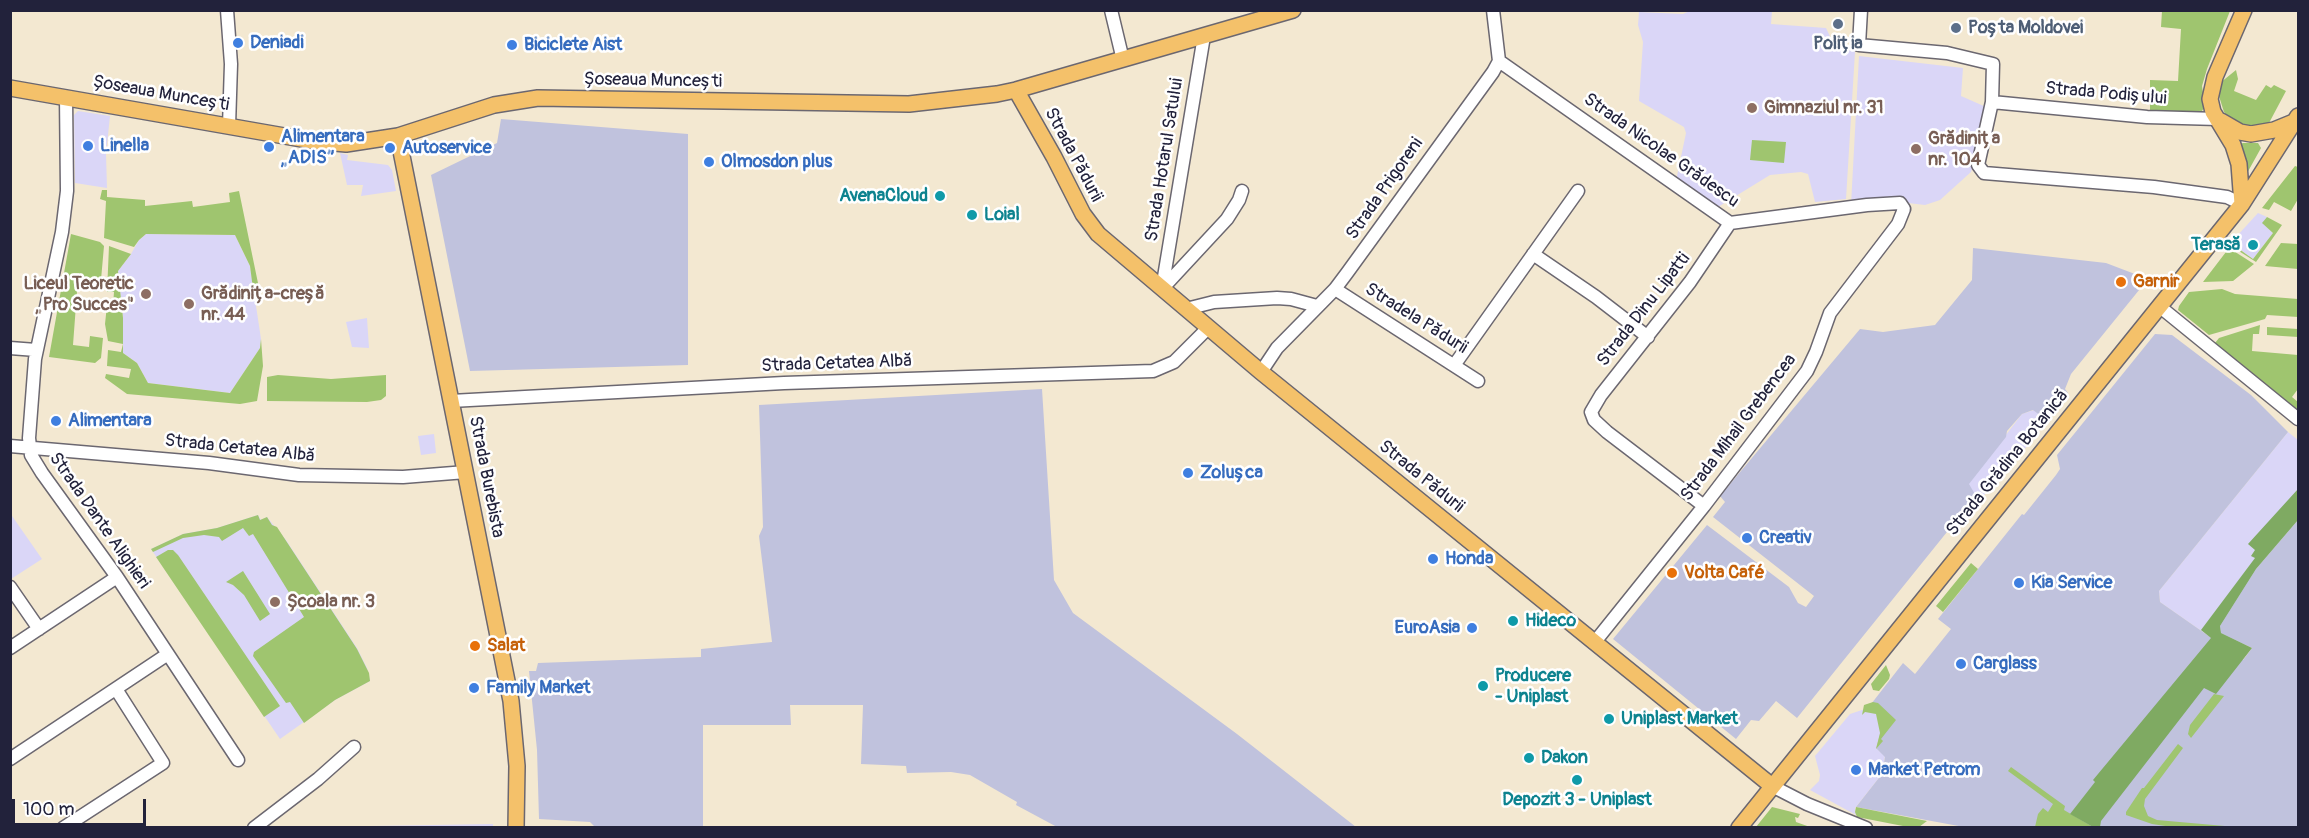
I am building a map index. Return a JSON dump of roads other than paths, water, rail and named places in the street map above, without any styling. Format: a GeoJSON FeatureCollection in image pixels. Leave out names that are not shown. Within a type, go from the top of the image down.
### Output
{"type":"FeatureCollection","features":[{"type":"Feature","properties":{"kind":"main road","name":"Șoseaua Muncești"},"geometry":{"type":"LineString","coordinates":[[10,88],[313,141],[346,144],[398,136],[494,105],[538,98],[909,104],[1016,90],[1293,10]]}},
{"type":"Feature","properties":{"kind":"main road"},"geometry":{"type":"LineString","coordinates":[[2240,14],[2211,90],[2210,99],[2213,112],[2234,145],[2239,164],[2242,204]]}},
{"type":"Feature","properties":{"kind":"main road","name":"Strada Pădurii"},"geometry":{"type":"LineString","coordinates":[[1016,90],[1089,224],[1098,234],[1261,372],[1772,786]]}},
{"type":"Feature","properties":{"kind":"main road"},"geometry":{"type":"LineString","coordinates":[[2218,119],[2240,132],[2251,134],[2274,130],[2297,118]]}},
{"type":"Feature","properties":{"kind":"main road","name":"Strada Grădina Botanică"},"geometry":{"type":"LineString","coordinates":[[1739,828],[2242,204],[2297,118]]}},
{"type":"Feature","properties":{"kind":"main road","name":"Strada Burebista"},"geometry":{"type":"LineString","coordinates":[[398,136],[511,701],[517,766],[516,828]]}},
{"type":"Feature","properties":{"kind":"street"},"geometry":{"type":"LineString","coordinates":[[227,10],[231,64],[229,126]]}},
{"type":"Feature","properties":{"kind":"street"},"geometry":{"type":"LineString","coordinates":[[1112,10],[1123,60]]}},
{"type":"Feature","properties":{"kind":"street"},"geometry":{"type":"LineString","coordinates":[[1493,10],[1499,61]]}},
{"type":"Feature","properties":{"kind":"street"},"geometry":{"type":"LineString","coordinates":[[1862,10],[1859,45],[1947,53],[1993,64],[1992,102],[1978,165],[1984,173],[2154,187],[2227,197],[2242,204]]}},
{"type":"Feature","properties":{"kind":"street","name":"Strada Hotarul Satului"},"geometry":{"type":"LineString","coordinates":[[1162,289],[1204,36]]}},
{"type":"Feature","properties":{"kind":"street","name":"Strada Nicolae Grădescu"},"geometry":{"type":"LineString","coordinates":[[1499,61],[1730,223],[1897,203],[1904,208],[1898,224]]}},
{"type":"Feature","properties":{"kind":"street","name":"Strada Prigoreni"},"geometry":{"type":"LineString","coordinates":[[1261,372],[1277,348],[1335,289],[1499,61]]}},
{"type":"Feature","properties":{"kind":"street","name":"Strada Dante Alighieri"},"geometry":{"type":"LineString","coordinates":[[66,97],[67,191],[62,232],[36,350],[30,416],[30,447],[42,473],[117,577],[238,760]]}},
{"type":"Feature","properties":{"kind":"street","name":"Strada Podișului"},"geometry":{"type":"LineString","coordinates":[[1992,102],[2147,117],[2218,119]]}},
{"type":"Feature","properties":{"kind":"street"},"geometry":{"type":"LineString","coordinates":[[1162,289],[1227,219],[1242,190]]}},
{"type":"Feature","properties":{"kind":"street"},"geometry":{"type":"LineString","coordinates":[[1455,364],[1578,191]]}},
{"type":"Feature","properties":{"kind":"street","name":"Strada Dinu Lipatti"},"geometry":{"type":"LineString","coordinates":[[1704,506],[1594,420],[1592,412],[1594,405],[1648,337],[1730,223]]}},
{"type":"Feature","properties":{"kind":"street","name":"Strada Mihail Grebencea"},"geometry":{"type":"LineString","coordinates":[[1594,643],[1704,506],[1807,371],[1827,318],[1836,303],[1898,224]]}},
{"type":"Feature","properties":{"kind":"street"},"geometry":{"type":"LineString","coordinates":[[1533,254],[1596,297],[1648,337]]}},
{"type":"Feature","properties":{"kind":"street","name":"Stradela Pădurii"},"geometry":{"type":"LineString","coordinates":[[1335,289],[1455,364],[1478,381]]}},
{"type":"Feature","properties":{"kind":"street"},"geometry":{"type":"LineString","coordinates":[[1186,309],[1214,302],[1277,298],[1317,306]]}},
{"type":"Feature","properties":{"kind":"street"},"geometry":{"type":"LineString","coordinates":[[2159,306],[2298,419]]}},
{"type":"Feature","properties":{"kind":"street","name":"Strada Cetatea Albă"},"geometry":{"type":"LineString","coordinates":[[451,401],[784,383],[1153,371],[1174,362],[1208,328]]}},
{"type":"Feature","properties":{"kind":"street"},"geometry":{"type":"LineString","coordinates":[[10,348],[36,350]]}},
{"type":"Feature","properties":{"kind":"street","name":"Strada Cetatea Albă"},"geometry":{"type":"LineString","coordinates":[[10,446],[208,463],[299,475],[403,477],[466,472]]}},
{"type":"Feature","properties":{"kind":"street"},"geometry":{"type":"LineString","coordinates":[[10,648],[117,577]]}},
{"type":"Feature","properties":{"kind":"street"},"geometry":{"type":"LineString","coordinates":[[10,587],[39,629]]}},
{"type":"Feature","properties":{"kind":"street"},"geometry":{"type":"LineString","coordinates":[[10,759],[168,654]]}},
{"type":"Feature","properties":{"kind":"street"},"geometry":{"type":"LineString","coordinates":[[63,828],[163,763],[116,689]]}},
{"type":"Feature","properties":{"kind":"street"},"geometry":{"type":"LineString","coordinates":[[254,828],[318,779],[354,747]]}},
{"type":"Feature","properties":{"kind":"street","name":"Strada Pădurii"},"geometry":{"type":"LineString","coordinates":[[1772,786],[1807,804],[1866,828]]}},
{"type":"Feature","properties":{"kind":"place","name":"Poliția"},"geometry":{"type":"Point","coordinates":[1838,24]}},
{"type":"Feature","properties":{"kind":"place","name":"Poșta Moldovei"},"geometry":{"type":"Point","coordinates":[1956,28]}},
{"type":"Feature","properties":{"kind":"place","name":"Deniadi"},"geometry":{"type":"Point","coordinates":[238,43]}},
{"type":"Feature","properties":{"kind":"place","name":"Biciclete Aist"},"geometry":{"type":"Point","coordinates":[512,45]}},
{"type":"Feature","properties":{"kind":"place","name":"Gimnaziul nr. 31"},"geometry":{"type":"Point","coordinates":[1752,108]}},
{"type":"Feature","properties":{"kind":"place","name":"Linella"},"geometry":{"type":"Point","coordinates":[88,146]}},
{"type":"Feature","properties":{"kind":"place","name":"Alimentara „ADIS”"},"geometry":{"type":"Point","coordinates":[269,147]}},
{"type":"Feature","properties":{"kind":"place","name":"Autoservice"},"geometry":{"type":"Point","coordinates":[390,148]}},
{"type":"Feature","properties":{"kind":"place","name":"Grădinița nr. 104"},"geometry":{"type":"Point","coordinates":[1916,149]}},
{"type":"Feature","properties":{"kind":"place","name":"Olmosdon plus"},"geometry":{"type":"Point","coordinates":[709,162]}},
{"type":"Feature","properties":{"kind":"place","name":"AvenaCloud"},"geometry":{"type":"Point","coordinates":[940,196]}},
{"type":"Feature","properties":{"kind":"place","name":"Loial"},"geometry":{"type":"Point","coordinates":[972,215]}},
{"type":"Feature","properties":{"kind":"place","name":"Terasă"},"geometry":{"type":"Point","coordinates":[2253,245]}},
{"type":"Feature","properties":{"kind":"place","name":"Garnir"},"geometry":{"type":"Point","coordinates":[2121,282]}},
{"type":"Feature","properties":{"kind":"place","name":"Liceul Teoretic „Pro Succes\""},"geometry":{"type":"Point","coordinates":[146,294]}},
{"type":"Feature","properties":{"kind":"place","name":"Grădinița-creșă nr. 44"},"geometry":{"type":"Point","coordinates":[189,304]}},
{"type":"Feature","properties":{"kind":"place","name":"Alimentara"},"geometry":{"type":"Point","coordinates":[56,421]}},
{"type":"Feature","properties":{"kind":"place","name":"Zolușca"},"geometry":{"type":"Point","coordinates":[1188,473]}},
{"type":"Feature","properties":{"kind":"place","name":"Creativ"},"geometry":{"type":"Point","coordinates":[1747,538]}},
{"type":"Feature","properties":{"kind":"place","name":"Honda"},"geometry":{"type":"Point","coordinates":[1433,559]}},
{"type":"Feature","properties":{"kind":"place","name":"Volta Café"},"geometry":{"type":"Point","coordinates":[1672,573]}},
{"type":"Feature","properties":{"kind":"place","name":"Kia Service"},"geometry":{"type":"Point","coordinates":[2019,583]}},
{"type":"Feature","properties":{"kind":"place","name":"Școala nr. 3"},"geometry":{"type":"Point","coordinates":[275,602]}},
{"type":"Feature","properties":{"kind":"place","name":"Hideco"},"geometry":{"type":"Point","coordinates":[1513,621]}},
{"type":"Feature","properties":{"kind":"place","name":"EuroAsia"},"geometry":{"type":"Point","coordinates":[1472,628]}},
{"type":"Feature","properties":{"kind":"place","name":"Salat"},"geometry":{"type":"Point","coordinates":[475,646]}},
{"type":"Feature","properties":{"kind":"place","name":"Carglass"},"geometry":{"type":"Point","coordinates":[1961,664]}},
{"type":"Feature","properties":{"kind":"place","name":"Producere - Uniplast"},"geometry":{"type":"Point","coordinates":[1483,686]}},
{"type":"Feature","properties":{"kind":"place","name":"Family Market"},"geometry":{"type":"Point","coordinates":[474,688]}},
{"type":"Feature","properties":{"kind":"place","name":"Uniplast Market"},"geometry":{"type":"Point","coordinates":[1609,719]}},
{"type":"Feature","properties":{"kind":"place","name":"Dakon"},"geometry":{"type":"Point","coordinates":[1529,758]}},
{"type":"Feature","properties":{"kind":"place","name":"Market Petrom"},"geometry":{"type":"Point","coordinates":[1856,770]}},
{"type":"Feature","properties":{"kind":"place","name":"Depozit 3 - Uniplast"},"geometry":{"type":"Point","coordinates":[1577,780]}}]}
